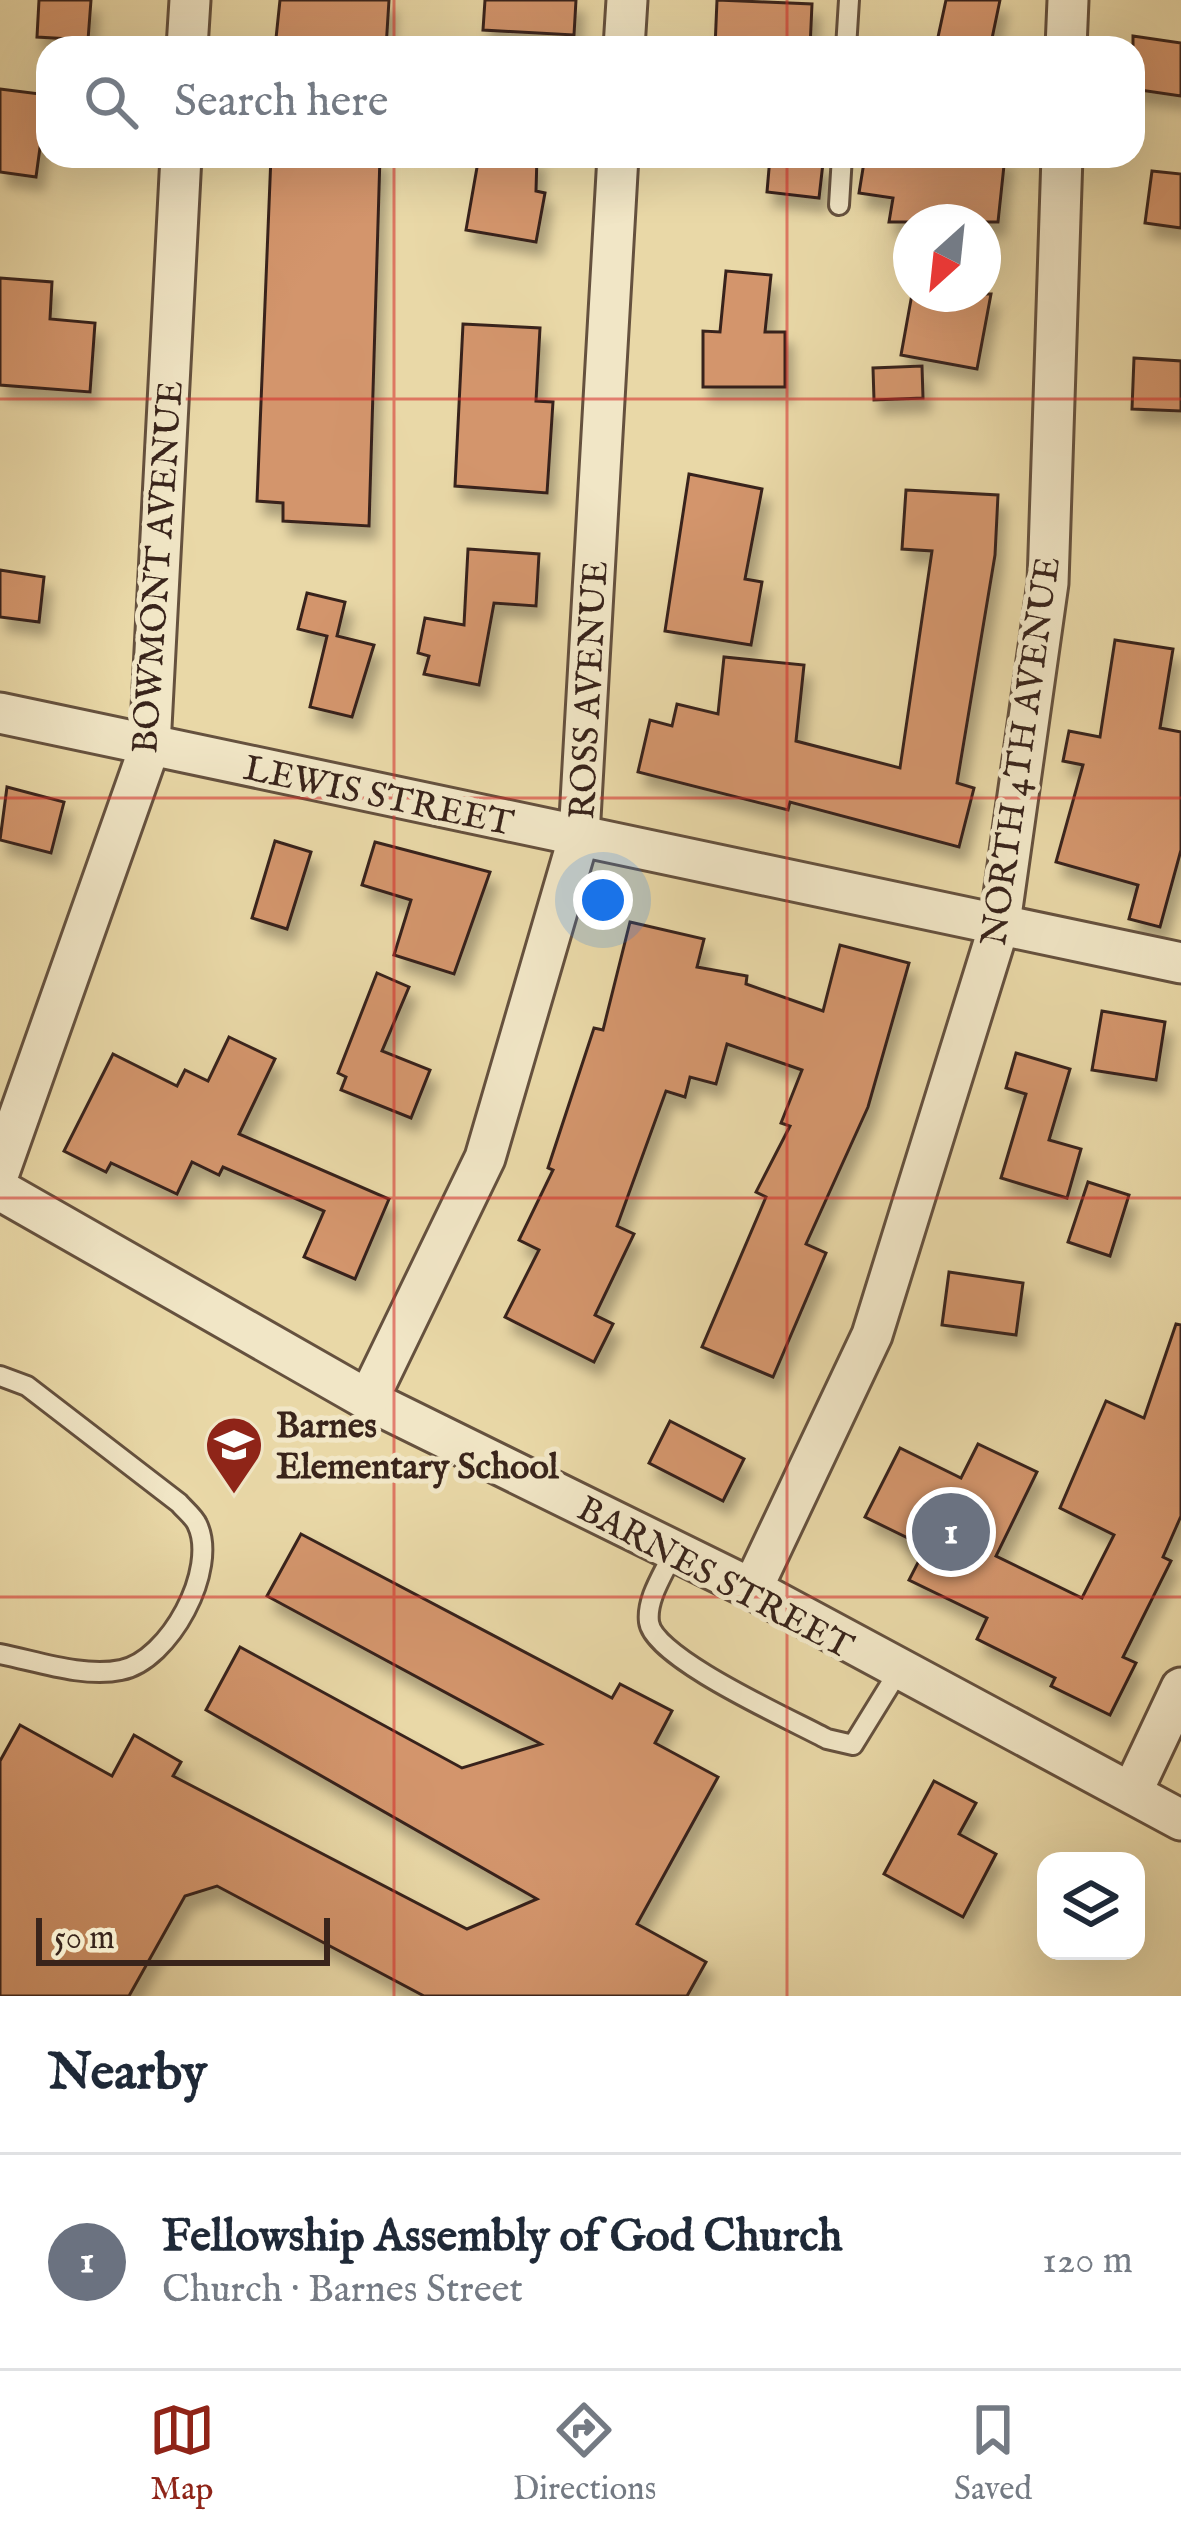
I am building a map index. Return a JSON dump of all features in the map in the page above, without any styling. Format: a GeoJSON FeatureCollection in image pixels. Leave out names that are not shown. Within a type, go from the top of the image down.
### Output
{"type":"FeatureCollection","features":[{"type":"Feature","properties":{"kind":"street"},"geometry":{"type":"LineString","coordinates":[[188,36],[190,0]]}},
{"type":"Feature","properties":{"kind":"street"},"geometry":{"type":"LineString","coordinates":[[625,36],[627,0]]}},
{"type":"Feature","properties":{"kind":"street"},"geometry":{"type":"LineString","coordinates":[[1066,36],[1067,0]]}},
{"type":"Feature","properties":{"kind":"street","name":"BOWMONT AVENUE"},"geometry":{"type":"LineString","coordinates":[[0,1170],[150,746],[181,168]]}},
{"type":"Feature","properties":{"kind":"street","name":"ROSS AVENUE"},"geometry":{"type":"LineString","coordinates":[[368,1400],[485,1158],[579,836],[617,168]]}},
{"type":"Feature","properties":{"kind":"street","name":"NORTH 4TH AVENUE"},"geometry":{"type":"LineString","coordinates":[[752,1589],[872,1335],[1000,923],[1048,584],[1062,168]]}},
{"type":"Feature","properties":{"kind":"street","name":"LEWIS STREET"},"geometry":{"type":"LineString","coordinates":[[0,713],[1181,963]]}},
{"type":"Feature","properties":{"kind":"street","name":"BARNES STREET"},"geometry":{"type":"LineString","coordinates":[[0,1190],[368,1400],[752,1589],[898,1672],[1181,1820]]}},
{"type":"Feature","properties":{"kind":"street"},"geometry":{"type":"LineString","coordinates":[[1132,1792],[1181,1688]]}},
{"type":"Feature","properties":{"kind":"lane"},"geometry":{"type":"LineString","coordinates":[[847,36],[849,0]]}},
{"type":"Feature","properties":{"kind":"lane"},"geometry":{"type":"LineString","coordinates":[[839,205],[841,168]]}},
{"type":"Feature","properties":{"kind":"lane"},"geometry":{"type":"LineString","coordinates":[[0,1376],[27,1386],[179,1503],[198,1525],[203,1564],[158,1650],[123,1670],[67,1667],[0,1654]]}},
{"type":"Feature","properties":{"kind":"lane"},"geometry":{"type":"LineString","coordinates":[[674,1551],[649,1607],[649,1628],[668,1652],[827,1739],[853,1744],[898,1672]]}},
{"type":"Feature","properties":{"kind":"building"},"geometry":{"type":"Polygon","coordinates":[[[39,0],[91,0],[88,36],[37,36],[39,0]]]}},
{"type":"Feature","properties":{"kind":"building"},"geometry":{"type":"Polygon","coordinates":[[[280,0],[389,0],[387,36],[276,36],[280,0]]]}},
{"type":"Feature","properties":{"kind":"building"},"geometry":{"type":"Polygon","coordinates":[[[485,0],[576,0],[574,35],[483,30],[485,0]]]}},
{"type":"Feature","properties":{"kind":"building"},"geometry":{"type":"Polygon","coordinates":[[[717,0],[812,4],[811,36],[716,36],[717,0]]]}},
{"type":"Feature","properties":{"kind":"building"},"geometry":{"type":"Polygon","coordinates":[[[946,0],[1000,0],[992,36],[938,36],[946,0]]]}},
{"type":"Feature","properties":{"kind":"building"},"geometry":{"type":"Polygon","coordinates":[[[1145,38],[1181,43],[1181,96],[1145,91],[1145,38]]]}},
{"type":"Feature","properties":{"kind":"building"},"geometry":{"type":"Polygon","coordinates":[[[0,89],[36,94],[36,177],[0,172],[0,89]]]}},
{"type":"Feature","properties":{"kind":"building"},"geometry":{"type":"Polygon","coordinates":[[[271,168],[380,168],[369,526],[283,521],[283,503],[257,501],[271,168]]]}},
{"type":"Feature","properties":{"kind":"building"},"geometry":{"type":"Polygon","coordinates":[[[477,168],[537,168],[536,191],[545,193],[536,242],[466,230],[477,168]]]}},
{"type":"Feature","properties":{"kind":"building"},"geometry":{"type":"Polygon","coordinates":[[[769,168],[822,168],[819,198],[767,192],[769,168]]]}},
{"type":"Feature","properties":{"kind":"building"},"geometry":{"type":"Polygon","coordinates":[[[863,168],[1004,168],[1000,204],[893,204],[893,222],[889,222],[893,198],[859,193],[863,168]]]}},
{"type":"Feature","properties":{"kind":"building"},"geometry":{"type":"Polygon","coordinates":[[[1152,171],[1181,174],[1181,228],[1145,223],[1152,171]]]}},
{"type":"Feature","properties":{"kind":"building"},"geometry":{"type":"Polygon","coordinates":[[[726,271],[771,275],[765,332],[785,332],[785,387],[703,387],[703,331],[720,332],[726,271]]]}},
{"type":"Feature","properties":{"kind":"building"},"geometry":{"type":"Polygon","coordinates":[[[0,278],[52,282],[50,319],[95,323],[90,392],[0,385],[0,278]]]}},
{"type":"Feature","properties":{"kind":"building"},"geometry":{"type":"Polygon","coordinates":[[[909,312],[988,312],[977,369],[901,355],[909,312]]]}},
{"type":"Feature","properties":{"kind":"building"},"geometry":{"type":"Polygon","coordinates":[[[463,324],[540,328],[536,401],[553,402],[547,493],[455,486],[463,324]]]}},
{"type":"Feature","properties":{"kind":"building"},"geometry":{"type":"Polygon","coordinates":[[[1134,358],[1181,361],[1181,411],[1132,409],[1134,358]]]}},
{"type":"Feature","properties":{"kind":"building"},"geometry":{"type":"Polygon","coordinates":[[[922,366],[923,398],[874,400],[873,368],[922,366]]]}},
{"type":"Feature","properties":{"kind":"building"},"geometry":{"type":"Polygon","coordinates":[[[689,474],[762,489],[745,579],[762,582],[751,645],[665,631],[689,474]]]}},
{"type":"Feature","properties":{"kind":"building"},"geometry":{"type":"Polygon","coordinates":[[[906,490],[998,495],[995,555],[957,783],[974,788],[959,847],[790,802],[788,810],[638,772],[650,720],[672,726],[677,704],[718,714],[724,657],[804,665],[796,741],[900,768],[932,551],[902,549],[906,490]]]}},
{"type":"Feature","properties":{"kind":"building"},"geometry":{"type":"Polygon","coordinates":[[[468,549],[539,554],[536,606],[494,603],[479,685],[424,674],[429,656],[418,653],[425,618],[464,625],[468,549]]]}},
{"type":"Feature","properties":{"kind":"building"},"geometry":{"type":"Polygon","coordinates":[[[0,570],[44,577],[39,622],[0,617],[0,570]]]}},
{"type":"Feature","properties":{"kind":"building"},"geometry":{"type":"Polygon","coordinates":[[[307,593],[345,602],[337,636],[374,645],[352,717],[310,707],[327,636],[298,629],[307,593]]]}},
{"type":"Feature","properties":{"kind":"building"},"geometry":{"type":"Polygon","coordinates":[[[1115,640],[1173,649],[1160,728],[1181,732],[1181,850],[1160,927],[1129,919],[1138,885],[1056,862],[1083,765],[1063,761],[1069,731],[1100,737],[1115,640]]]}},
{"type":"Feature","properties":{"kind":"building"},"geometry":{"type":"Polygon","coordinates":[[[7,787],[64,802],[51,853],[0,840],[7,787]]]}},
{"type":"Feature","properties":{"kind":"building"},"geometry":{"type":"Polygon","coordinates":[[[275,841],[311,852],[287,929],[252,918],[275,841]]]}},
{"type":"Feature","properties":{"kind":"building"},"geometry":{"type":"Polygon","coordinates":[[[375,842],[490,872],[454,974],[394,955],[411,900],[362,885],[375,842]]]}},
{"type":"Feature","properties":{"kind":"building"},"geometry":{"type":"Polygon","coordinates":[[[630,922],[704,939],[697,967],[747,976],[746,984],[823,1011],[840,945],[909,963],[868,1107],[806,1244],[826,1253],[773,1377],[702,1347],[766,1197],[756,1192],[790,1126],[781,1123],[802,1070],[727,1044],[716,1084],[690,1077],[685,1097],[666,1091],[617,1226],[634,1234],[595,1315],[613,1324],[594,1362],[505,1317],[539,1250],[519,1240],[553,1170],[548,1168],[594,1028],[603,1030],[630,922]]]}},
{"type":"Feature","properties":{"kind":"building"},"geometry":{"type":"Polygon","coordinates":[[[377,973],[409,987],[382,1051],[430,1070],[411,1118],[341,1090],[346,1077],[338,1073],[377,973]]]}},
{"type":"Feature","properties":{"kind":"building"},"geometry":{"type":"Polygon","coordinates":[[[1102,1011],[1165,1022],[1156,1080],[1092,1070],[1102,1011]]]}},
{"type":"Feature","properties":{"kind":"building"},"geometry":{"type":"Polygon","coordinates":[[[229,1037],[275,1059],[239,1134],[389,1199],[355,1279],[304,1257],[324,1211],[223,1167],[219,1175],[192,1162],[177,1194],[111,1163],[106,1172],[64,1151],[113,1054],[177,1086],[185,1070],[208,1081],[229,1037]]]}},
{"type":"Feature","properties":{"kind":"building"},"geometry":{"type":"Polygon","coordinates":[[[1016,1053],[1070,1069],[1049,1140],[1081,1149],[1067,1198],[1001,1178],[1026,1094],[1006,1088],[1016,1053]]]}},
{"type":"Feature","properties":{"kind":"building"},"geometry":{"type":"Polygon","coordinates":[[[1088,1182],[1129,1195],[1110,1256],[1068,1242],[1088,1182]]]}},
{"type":"Feature","properties":{"kind":"building"},"geometry":{"type":"Polygon","coordinates":[[[949,1272],[1023,1283],[1016,1335],[942,1325],[949,1272]]]}},
{"type":"Feature","properties":{"kind":"building"},"geometry":{"type":"Polygon","coordinates":[[[1176,1324],[1181,1325],[1181,1516],[1163,1557],[1171,1561],[1123,1657],[1136,1663],[1110,1715],[1051,1686],[1055,1678],[977,1639],[987,1618],[909,1580],[926,1547],[865,1517],[900,1448],[961,1478],[978,1444],[1037,1472],[996,1556],[1082,1598],[1114,1535],[1060,1508],[1106,1401],[1144,1418],[1176,1324]]]}},
{"type":"Feature","properties":{"kind":"building"},"geometry":{"type":"Polygon","coordinates":[[[670,1421],[744,1459],[723,1501],[649,1463],[670,1421]]]}},
{"type":"Feature","properties":{"kind":"building"},"geometry":{"type":"Polygon","coordinates":[[[301,1534],[612,1698],[620,1684],[672,1711],[655,1743],[718,1777],[637,1924],[706,1962],[687,1996],[424,1996],[217,1886],[185,1896],[129,1996],[0,1996],[0,1761],[20,1725],[112,1776],[134,1735],[181,1762],[173,1776],[467,1929],[537,1899],[206,1710],[240,1647],[462,1768],[541,1744],[267,1596],[301,1534]]]}},
{"type":"Feature","properties":{"kind":"building"},"geometry":{"type":"Polygon","coordinates":[[[934,1781],[976,1803],[959,1834],[996,1854],[963,1917],[884,1874],[934,1781]]]}},
{"type":"Feature","properties":{"kind":"place","name":"Barnes Elementary School"},"geometry":{"type":"Point","coordinates":[234,1496]}},
{"type":"Feature","properties":{"kind":"place","name":"Fellowship Assembly of God Church"},"geometry":{"type":"Point","coordinates":[951,1532]}}]}
